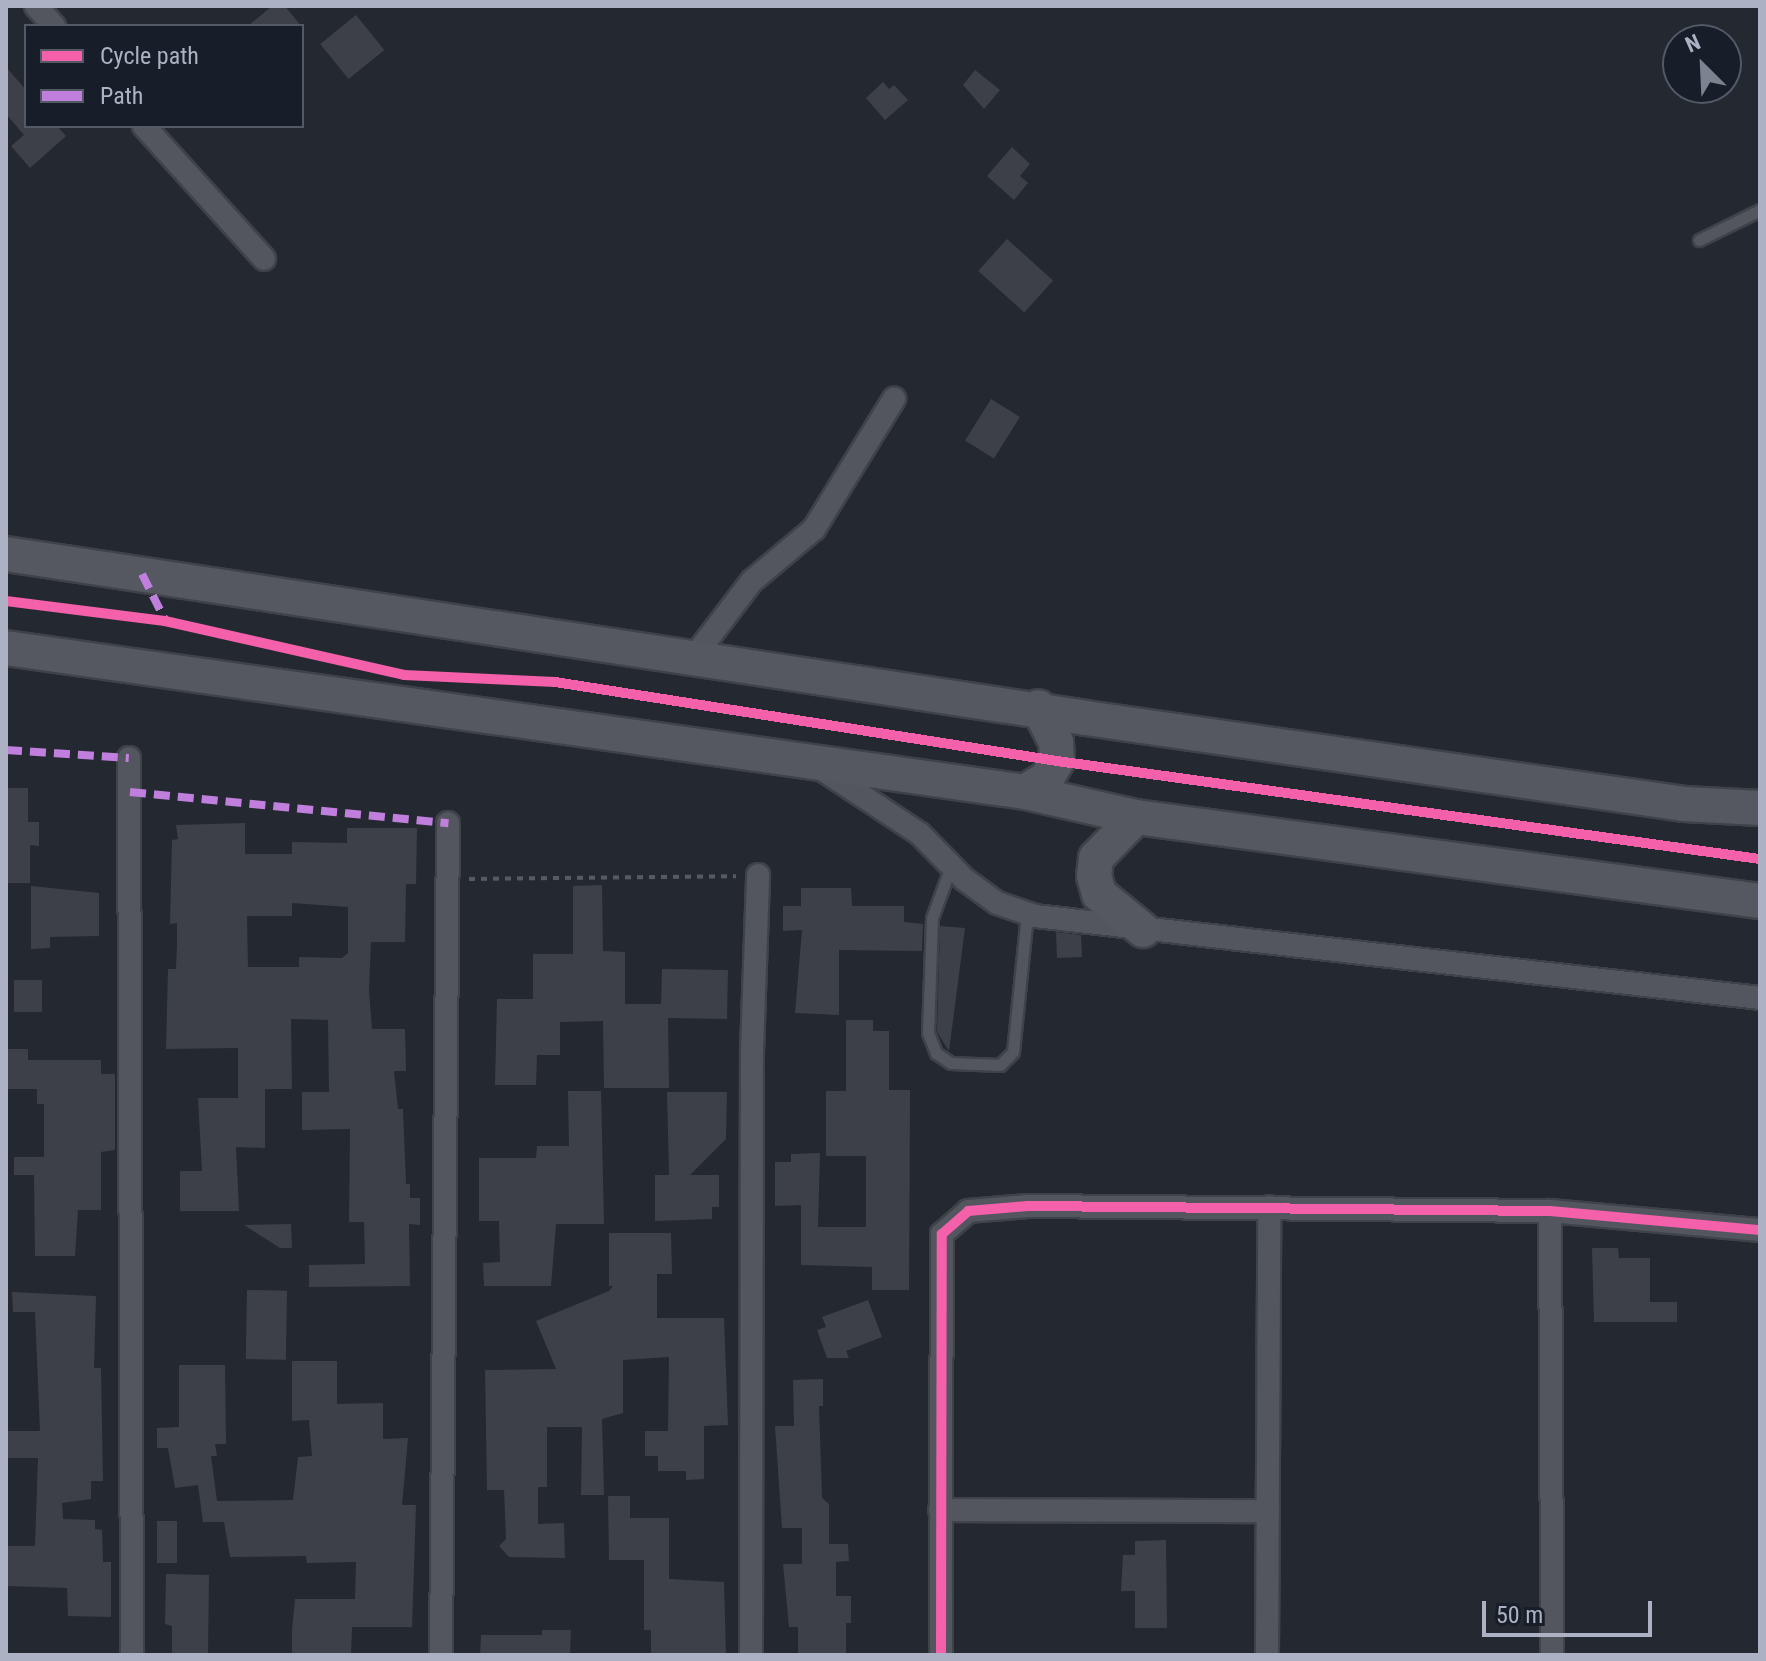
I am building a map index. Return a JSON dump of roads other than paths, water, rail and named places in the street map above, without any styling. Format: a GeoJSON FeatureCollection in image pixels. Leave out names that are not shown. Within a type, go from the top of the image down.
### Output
{"type":"FeatureCollection","features":[{"type":"Feature","properties":{"kind":"main road"},"geometry":{"type":"LineString","coordinates":[[6,554],[1684,804],[1760,808]]}},
{"type":"Feature","properties":{"kind":"main road"},"geometry":{"type":"LineString","coordinates":[[6,648],[1025,792],[1136,817],[1760,901]]}},
{"type":"Feature","properties":{"kind":"main road"},"geometry":{"type":"LineString","coordinates":[[1025,792],[1047,778],[1057,761],[1056,742],[1038,707]]}},
{"type":"Feature","properties":{"kind":"main road"},"geometry":{"type":"LineString","coordinates":[[1136,817],[1096,858],[1094,876],[1099,894],[1143,930]]}},
{"type":"Feature","properties":{"kind":"street"},"geometry":{"type":"LineString","coordinates":[[36,6],[52,24]]}},
{"type":"Feature","properties":{"kind":"street"},"geometry":{"type":"LineString","coordinates":[[146,128],[264,259]]}},
{"type":"Feature","properties":{"kind":"street"},"geometry":{"type":"LineString","coordinates":[[694,657],[752,581],[814,529],[894,399]]}},
{"type":"Feature","properties":{"kind":"street"},"geometry":{"type":"LineString","coordinates":[[129,758],[132,1655]]}},
{"type":"Feature","properties":{"kind":"street"},"geometry":{"type":"LineString","coordinates":[[803,759],[870,796],[920,834],[951,866],[997,903],[1027,914],[1143,930],[1760,998]]}},
{"type":"Feature","properties":{"kind":"street"},"geometry":{"type":"LineString","coordinates":[[441,1655],[448,823]]}},
{"type":"Feature","properties":{"kind":"street"},"geometry":{"type":"LineString","coordinates":[[751,1655],[752,1051],[758,875]]}},
{"type":"Feature","properties":{"kind":"street"},"geometry":{"type":"LineString","coordinates":[[941,1655],[939,1327],[942,1234],[947,1225],[968,1211],[994,1206],[1550,1211],[1760,1230]]}},
{"type":"Feature","properties":{"kind":"street"},"geometry":{"type":"LineString","coordinates":[[1267,1655],[1269,1207]]}},
{"type":"Feature","properties":{"kind":"street"},"geometry":{"type":"LineString","coordinates":[[1550,1211],[1552,1655]]}},
{"type":"Feature","properties":{"kind":"street"},"geometry":{"type":"LineString","coordinates":[[940,1510],[1268,1511]]}},
{"type":"Feature","properties":{"kind":"lane"},"geometry":{"type":"LineString","coordinates":[[1699,240],[1760,210]]}},
{"type":"Feature","properties":{"kind":"lane"},"geometry":{"type":"LineString","coordinates":[[951,866],[932,918],[928,1033],[936,1053],[951,1063],[1000,1065],[1013,1052],[1027,914]]}}]}
